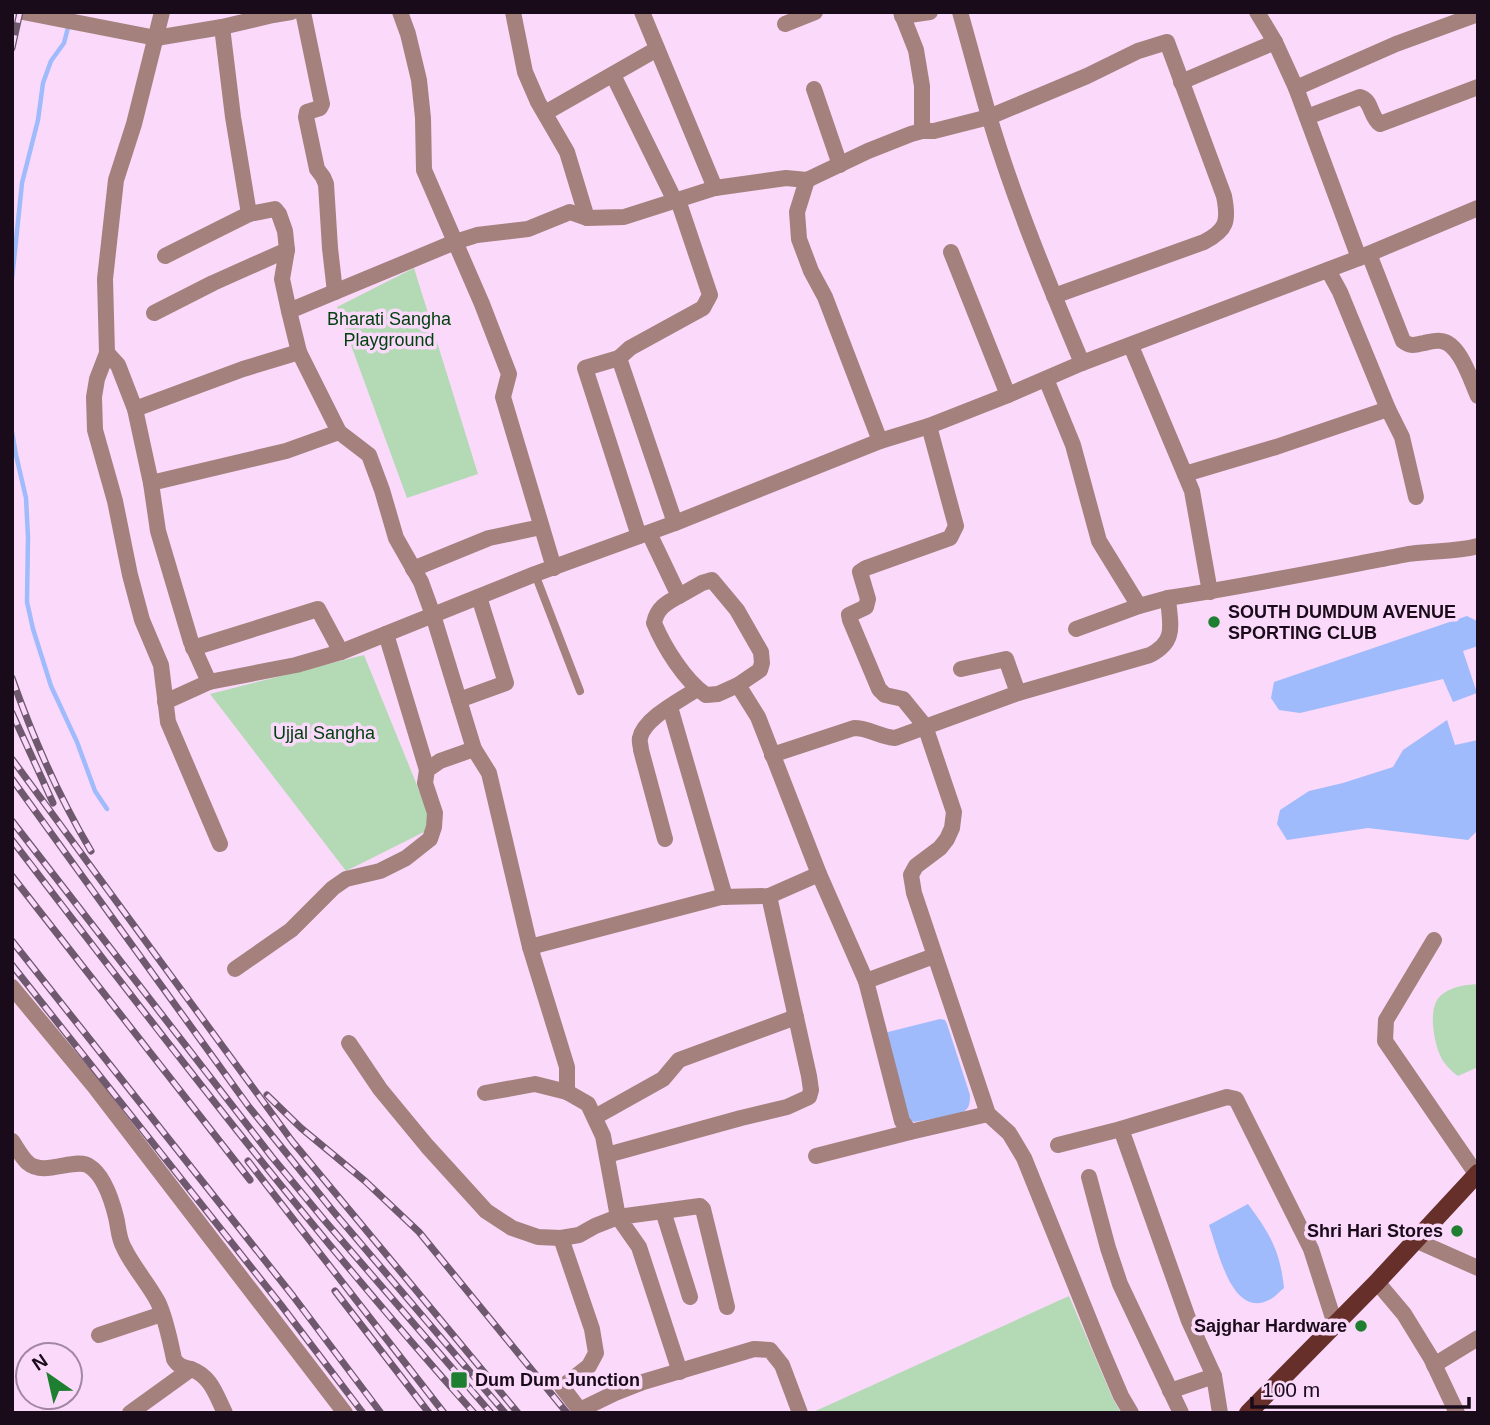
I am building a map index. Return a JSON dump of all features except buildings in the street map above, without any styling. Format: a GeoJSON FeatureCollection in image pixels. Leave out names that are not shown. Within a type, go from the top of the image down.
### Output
{"type":"FeatureCollection","features":[{"type":"Feature","properties":{"kind":"main road"},"geometry":{"type":"LineString","coordinates":[[1255,1410],[1477,1174]]}},
{"type":"Feature","properties":{"kind":"street"},"geometry":{"type":"LineString","coordinates":[[23,12],[156,38],[222,27],[273,13],[291,12]]}},
{"type":"Feature","properties":{"kind":"street"},"geometry":{"type":"LineString","coordinates":[[162,12],[134,124],[116,180],[105,279],[107,353],[97,379],[94,397],[95,430],[115,501],[142,621],[161,665],[168,722],[220,844]]}},
{"type":"Feature","properties":{"kind":"street"},"geometry":{"type":"LineString","coordinates":[[303,12],[322,104],[320,108],[307,112],[306,117],[317,169],[326,184],[335,292]]}},
{"type":"Feature","properties":{"kind":"street"},"geometry":{"type":"LineString","coordinates":[[400,12],[419,80],[424,170],[509,374],[503,397],[554,568]]}},
{"type":"Feature","properties":{"kind":"street"},"geometry":{"type":"LineString","coordinates":[[513,12],[525,72],[568,152],[587,218]]}},
{"type":"Feature","properties":{"kind":"street"},"geometry":{"type":"LineString","coordinates":[[642,12],[715,188]]}},
{"type":"Feature","properties":{"kind":"street"},"geometry":{"type":"LineString","coordinates":[[785,24],[815,12]]}},
{"type":"Feature","properties":{"kind":"street"},"geometry":{"type":"LineString","coordinates":[[922,131],[922,86],[916,50],[901,14],[930,12]]}},
{"type":"Feature","properties":{"kind":"street"},"geometry":{"type":"LineString","coordinates":[[960,12],[989,117],[1018,202],[1082,363]]}},
{"type":"Feature","properties":{"kind":"street"},"geometry":{"type":"LineString","coordinates":[[1264,14],[1364,256],[1403,341],[1413,345],[1440,340],[1448,343],[1462,360],[1477,391]]}},
{"type":"Feature","properties":{"kind":"street"},"geometry":{"type":"LineString","coordinates":[[1296,88],[1396,44],[1478,14]]}},
{"type":"Feature","properties":{"kind":"street"},"geometry":{"type":"LineString","coordinates":[[222,27],[234,130],[249,214]]}},
{"type":"Feature","properties":{"kind":"street"},"geometry":{"type":"LineString","coordinates":[[289,311],[477,235],[528,229],[570,212],[587,218],[624,217],[715,188],[786,178],[807,180],[868,151],[922,131],[934,131],[989,117],[1087,76],[1138,51],[1167,42],[1224,196],[1227,211],[1224,227],[1218,235],[1204,242],[1054,296]]}},
{"type":"Feature","properties":{"kind":"street"},"geometry":{"type":"LineString","coordinates":[[1181,82],[1275,42]]}},
{"type":"Feature","properties":{"kind":"street"},"geometry":{"type":"LineString","coordinates":[[545,113],[657,49]]}},
{"type":"Feature","properties":{"kind":"street"},"geometry":{"type":"LineString","coordinates":[[613,75],[677,200],[710,295],[704,308],[630,348],[619,358],[585,369],[644,534],[679,596]]}},
{"type":"Feature","properties":{"kind":"street"},"geometry":{"type":"LineString","coordinates":[[1307,117],[1360,97],[1367,100],[1376,122],[1380,124],[1478,88]]}},
{"type":"Feature","properties":{"kind":"street"},"geometry":{"type":"LineString","coordinates":[[814,89],[840,165]]}},
{"type":"Feature","properties":{"kind":"street"},"geometry":{"type":"LineString","coordinates":[[807,180],[797,212],[799,239],[811,271],[825,297],[880,441]]}},
{"type":"Feature","properties":{"kind":"street"},"geometry":{"type":"LineString","coordinates":[[165,702],[209,682],[296,665],[341,652],[880,441],[929,426],[1082,363],[1364,256],[1478,208]]}},
{"type":"Feature","properties":{"kind":"street"},"geometry":{"type":"LineString","coordinates":[[165,256],[249,214],[275,209],[279,214],[285,231],[287,250],[282,279],[299,352],[339,432],[369,455],[383,490],[396,538],[421,582],[433,615],[474,749],[489,773],[530,947],[567,1067],[567,1092]]}},
{"type":"Feature","properties":{"kind":"street"},"geometry":{"type":"LineString","coordinates":[[154,313],[287,250]]}},
{"type":"Feature","properties":{"kind":"street"},"geometry":{"type":"LineString","coordinates":[[951,252],[1008,395]]}},
{"type":"Feature","properties":{"kind":"street"},"geometry":{"type":"LineString","coordinates":[[1328,270],[1402,437],[1416,497]]}},
{"type":"Feature","properties":{"kind":"street"},"geometry":{"type":"LineString","coordinates":[[1130,346],[1192,491],[1210,592]]}},
{"type":"Feature","properties":{"kind":"street"},"geometry":{"type":"LineString","coordinates":[[135,409],[243,369],[299,352]]}},
{"type":"Feature","properties":{"kind":"street"},"geometry":{"type":"LineString","coordinates":[[107,353],[118,365],[135,409],[152,483],[158,531],[194,648],[209,682]]}},
{"type":"Feature","properties":{"kind":"street"},"geometry":{"type":"LineString","coordinates":[[619,358],[675,523]]}},
{"type":"Feature","properties":{"kind":"street"},"geometry":{"type":"LineString","coordinates":[[1046,379],[1073,445],[1099,541],[1139,606]]}},
{"type":"Feature","properties":{"kind":"street"},"geometry":{"type":"LineString","coordinates":[[1185,474],[1388,409]]}},
{"type":"Feature","properties":{"kind":"street"},"geometry":{"type":"LineString","coordinates":[[929,426],[956,526],[950,538],[860,572],[868,599],[866,607],[849,615],[850,620],[879,689],[885,695],[903,699],[925,726],[954,811],[952,828],[947,839],[940,848],[916,866],[911,875],[914,893],[988,1114],[1009,1133],[1024,1157],[1101,1349],[1131,1413]]}},
{"type":"Feature","properties":{"kind":"street"},"geometry":{"type":"LineString","coordinates":[[152,483],[286,451],[339,432]]}},
{"type":"Feature","properties":{"kind":"street"},"geometry":{"type":"LineString","coordinates":[[413,569],[489,538],[541,527]]}},
{"type":"Feature","properties":{"kind":"street"},"geometry":{"type":"LineString","coordinates":[[1076,629],[1168,598],[1408,554],[1478,545]]}},
{"type":"Feature","properties":{"kind":"street"},"geometry":{"type":"LineString","coordinates":[[712,580],[737,610],[761,652],[760,670],[738,685],[718,694],[706,695],[697,689],[677,663],[653,623],[663,605],[712,580]]}},
{"type":"Feature","properties":{"kind":"street"},"geometry":{"type":"LineString","coordinates":[[459,700],[506,683],[479,597]]}},
{"type":"Feature","properties":{"kind":"street"},"geometry":{"type":"LineString","coordinates":[[772,755],[854,728],[864,728],[895,738],[1018,693],[1150,655],[1163,649],[1170,634],[1168,598]]}},
{"type":"Feature","properties":{"kind":"street"},"geometry":{"type":"LineString","coordinates":[[194,648],[318,609],[341,652]]}},
{"type":"Feature","properties":{"kind":"street"},"geometry":{"type":"LineString","coordinates":[[235,969],[290,930],[346,879],[380,871],[406,858],[430,839],[435,813],[425,783],[427,770],[386,634]]}},
{"type":"Feature","properties":{"kind":"street"},"geometry":{"type":"LineString","coordinates":[[961,669],[1006,659],[1018,693]]}},
{"type":"Feature","properties":{"kind":"street"},"geometry":{"type":"LineString","coordinates":[[738,685],[758,717],[819,874],[866,981],[902,1121],[910,1132]]}},
{"type":"Feature","properties":{"kind":"street"},"geometry":{"type":"LineString","coordinates":[[665,839],[640,738],[653,718],[697,689]]}},
{"type":"Feature","properties":{"kind":"street"},"geometry":{"type":"LineString","coordinates":[[670,707],[725,897]]}},
{"type":"Feature","properties":{"kind":"street"},"geometry":{"type":"LineString","coordinates":[[427,770],[440,761],[474,749]]}},
{"type":"Feature","properties":{"kind":"street"},"geometry":{"type":"LineString","coordinates":[[530,947],[725,897],[769,896],[819,874]]}},
{"type":"Feature","properties":{"kind":"street"},"geometry":{"type":"LineString","coordinates":[[607,1155],[787,1107],[809,1097],[809,1076],[769,896]]}},
{"type":"Feature","properties":{"kind":"street"},"geometry":{"type":"LineString","coordinates":[[1434,940],[1386,1020],[1385,1041],[1477,1174]]}},
{"type":"Feature","properties":{"kind":"street"},"geometry":{"type":"LineString","coordinates":[[866,981],[934,956]]}},
{"type":"Feature","properties":{"kind":"street"},"geometry":{"type":"LineString","coordinates":[[12,987],[94,1086],[345,1413]]}},
{"type":"Feature","properties":{"kind":"street"},"geometry":{"type":"LineString","coordinates":[[595,1116],[663,1079],[679,1060],[796,1017]]}},
{"type":"Feature","properties":{"kind":"street"},"geometry":{"type":"LineString","coordinates":[[349,1043],[380,1088],[427,1146],[486,1210],[512,1228],[538,1237],[561,1238],[579,1235],[618,1217],[696,1206],[703,1209],[727,1307]]}},
{"type":"Feature","properties":{"kind":"street"},"geometry":{"type":"LineString","coordinates":[[485,1093],[535,1084],[567,1092],[588,1104],[603,1136],[618,1217],[639,1247],[680,1372]]}},
{"type":"Feature","properties":{"kind":"street"},"geometry":{"type":"LineString","coordinates":[[1058,1145],[1227,1097],[1236,1099],[1311,1249],[1335,1324]]}},
{"type":"Feature","properties":{"kind":"street"},"geometry":{"type":"LineString","coordinates":[[816,1156],[988,1114]]}},
{"type":"Feature","properties":{"kind":"street"},"geometry":{"type":"LineString","coordinates":[[1121,1129],[1189,1321],[1214,1376],[1220,1413]]}},
{"type":"Feature","properties":{"kind":"street"},"geometry":{"type":"LineString","coordinates":[[12,1141],[28,1164],[40,1168],[87,1164],[97,1172],[108,1192],[118,1234],[125,1250],[159,1304],[174,1359],[182,1367],[199,1372],[207,1378],[225,1413]]}},
{"type":"Feature","properties":{"kind":"street"},"geometry":{"type":"LineString","coordinates":[[1089,1177],[1120,1284],[1181,1413]]}},
{"type":"Feature","properties":{"kind":"street"},"geometry":{"type":"LineString","coordinates":[[663,1211],[690,1297]]}},
{"type":"Feature","properties":{"kind":"street"},"geometry":{"type":"LineString","coordinates":[[561,1238],[588,1319],[596,1353],[589,1366],[562,1387],[581,1412],[624,1390],[754,1349],[771,1350],[782,1365],[800,1413]]}},
{"type":"Feature","properties":{"kind":"street"},"geometry":{"type":"LineString","coordinates":[[1415,1240],[1478,1268]]}},
{"type":"Feature","properties":{"kind":"street"},"geometry":{"type":"LineString","coordinates":[[1377,1282],[1404,1314],[1434,1365],[1457,1413]]}},
{"type":"Feature","properties":{"kind":"street"},"geometry":{"type":"LineString","coordinates":[[99,1335],[162,1314]]}},
{"type":"Feature","properties":{"kind":"street"},"geometry":{"type":"LineString","coordinates":[[1434,1365],[1478,1338]]}},
{"type":"Feature","properties":{"kind":"street"},"geometry":{"type":"LineString","coordinates":[[130,1413],[191,1369]]}},
{"type":"Feature","properties":{"kind":"street"},"geometry":{"type":"LineString","coordinates":[[1170,1391],[1214,1376]]}},
{"type":"Feature","properties":{"kind":"lane"},"geometry":{"type":"LineString","coordinates":[[535,574],[580,691]]}},
{"type":"Feature","properties":{"kind":"green space","name":"Bharati Sangha Playground"},"geometry":{"type":"Polygon","coordinates":[[[414,268],[478,474],[407,498],[337,307],[414,268]]]}},
{"type":"Feature","properties":{"kind":"green space","name":"Ujjal Sangha"},"geometry":{"type":"Polygon","coordinates":[[[364,655],[434,827],[346,871],[210,694],[364,655]]]}},
{"type":"Feature","properties":{"kind":"green space"},"geometry":{"type":"Polygon","coordinates":[[[1478,984],[1478,1067],[1458,1076],[1441,1058],[1434,1035],[1433,1012],[1437,1000],[1450,989],[1478,984]]]}},
{"type":"Feature","properties":{"kind":"green space"},"geometry":{"type":"Polygon","coordinates":[[[1069,1296],[1121,1413],[811,1413],[1069,1296]]]}},
{"type":"Feature","properties":{"kind":"water"},"geometry":{"type":"Polygon","coordinates":[[[1467,616],[1477,621],[1478,646],[1463,651],[1477,693],[1453,702],[1443,679],[1300,713],[1279,710],[1271,698],[1274,682],[1467,616]]]}},
{"type":"Feature","properties":{"kind":"water"},"geometry":{"type":"Polygon","coordinates":[[[1447,720],[1455,745],[1478,740],[1478,830],[1468,840],[1368,828],[1287,840],[1277,824],[1280,810],[1309,791],[1393,767],[1403,750],[1447,720]]]}},
{"type":"Feature","properties":{"kind":"water"},"geometry":{"type":"Polygon","coordinates":[[[940,1019],[947,1024],[970,1095],[969,1104],[960,1114],[914,1122],[910,1120],[884,1033],[940,1019]]]}},
{"type":"Feature","properties":{"kind":"water"},"geometry":{"type":"Polygon","coordinates":[[[1248,1204],[1273,1243],[1284,1288],[1271,1299],[1258,1303],[1246,1300],[1229,1280],[1209,1225],[1248,1204]]]}},
{"type":"Feature","properties":{"kind":"waterway"},"geometry":{"type":"LineString","coordinates":[[12,279],[22,183],[38,120],[43,83],[51,61],[64,43],[72,12]]}},
{"type":"Feature","properties":{"kind":"waterway"},"geometry":{"type":"LineString","coordinates":[[12,432],[26,498],[27,602],[33,629],[51,686],[77,742],[95,791],[107,809]]}},
{"type":"Feature","properties":{"kind":"railway"},"geometry":{"type":"LineString","coordinates":[[12,48],[20,12]]}},
{"type":"Feature","properties":{"kind":"railway"},"geometry":{"type":"LineString","coordinates":[[12,678],[47,767],[91,851]]}},
{"type":"Feature","properties":{"kind":"railway"},"geometry":{"type":"LineString","coordinates":[[12,713],[53,803]]}},
{"type":"Feature","properties":{"kind":"railway"},"geometry":{"type":"LineString","coordinates":[[12,759],[292,1141],[518,1413]]}},
{"type":"Feature","properties":{"kind":"railway"},"geometry":{"type":"LineString","coordinates":[[12,779],[249,1107],[333,1211],[505,1413]]}},
{"type":"Feature","properties":{"kind":"railway"},"geometry":{"type":"LineString","coordinates":[[12,821],[272,1157],[491,1413]]}},
{"type":"Feature","properties":{"kind":"railway"},"geometry":{"type":"LineString","coordinates":[[12,840],[180,1059],[295,1203],[474,1413]]}},
{"type":"Feature","properties":{"kind":"railway"},"geometry":{"type":"LineString","coordinates":[[12,876],[250,1180]]}},
{"type":"Feature","properties":{"kind":"railway"},"geometry":{"type":"LineString","coordinates":[[12,941],[293,1296],[381,1413]]}},
{"type":"Feature","properties":{"kind":"railway"},"geometry":{"type":"LineString","coordinates":[[12,965],[363,1413]]}},
{"type":"Feature","properties":{"kind":"railway"},"geometry":{"type":"LineString","coordinates":[[267,1095],[419,1232],[567,1413]]}},
{"type":"Feature","properties":{"kind":"railway"},"geometry":{"type":"LineString","coordinates":[[248,1161],[444,1413]]}},
{"type":"Feature","properties":{"kind":"railway"},"geometry":{"type":"LineString","coordinates":[[335,1291],[429,1413]]}},
{"type":"Feature","properties":{"kind":"place","name":"SOUTH DUMDUM AVENUE SPORTING CLUB"},"geometry":{"type":"Point","coordinates":[1214,622]}},
{"type":"Feature","properties":{"kind":"place","name":"Shri Hari Stores"},"geometry":{"type":"Point","coordinates":[1457,1231]}},
{"type":"Feature","properties":{"kind":"place","name":"Sajghar Hardware"},"geometry":{"type":"Point","coordinates":[1361,1326]}},
{"type":"Feature","properties":{"kind":"place","name":"Dum Dum Junction"},"geometry":{"type":"Point","coordinates":[459,1380]}}]}
